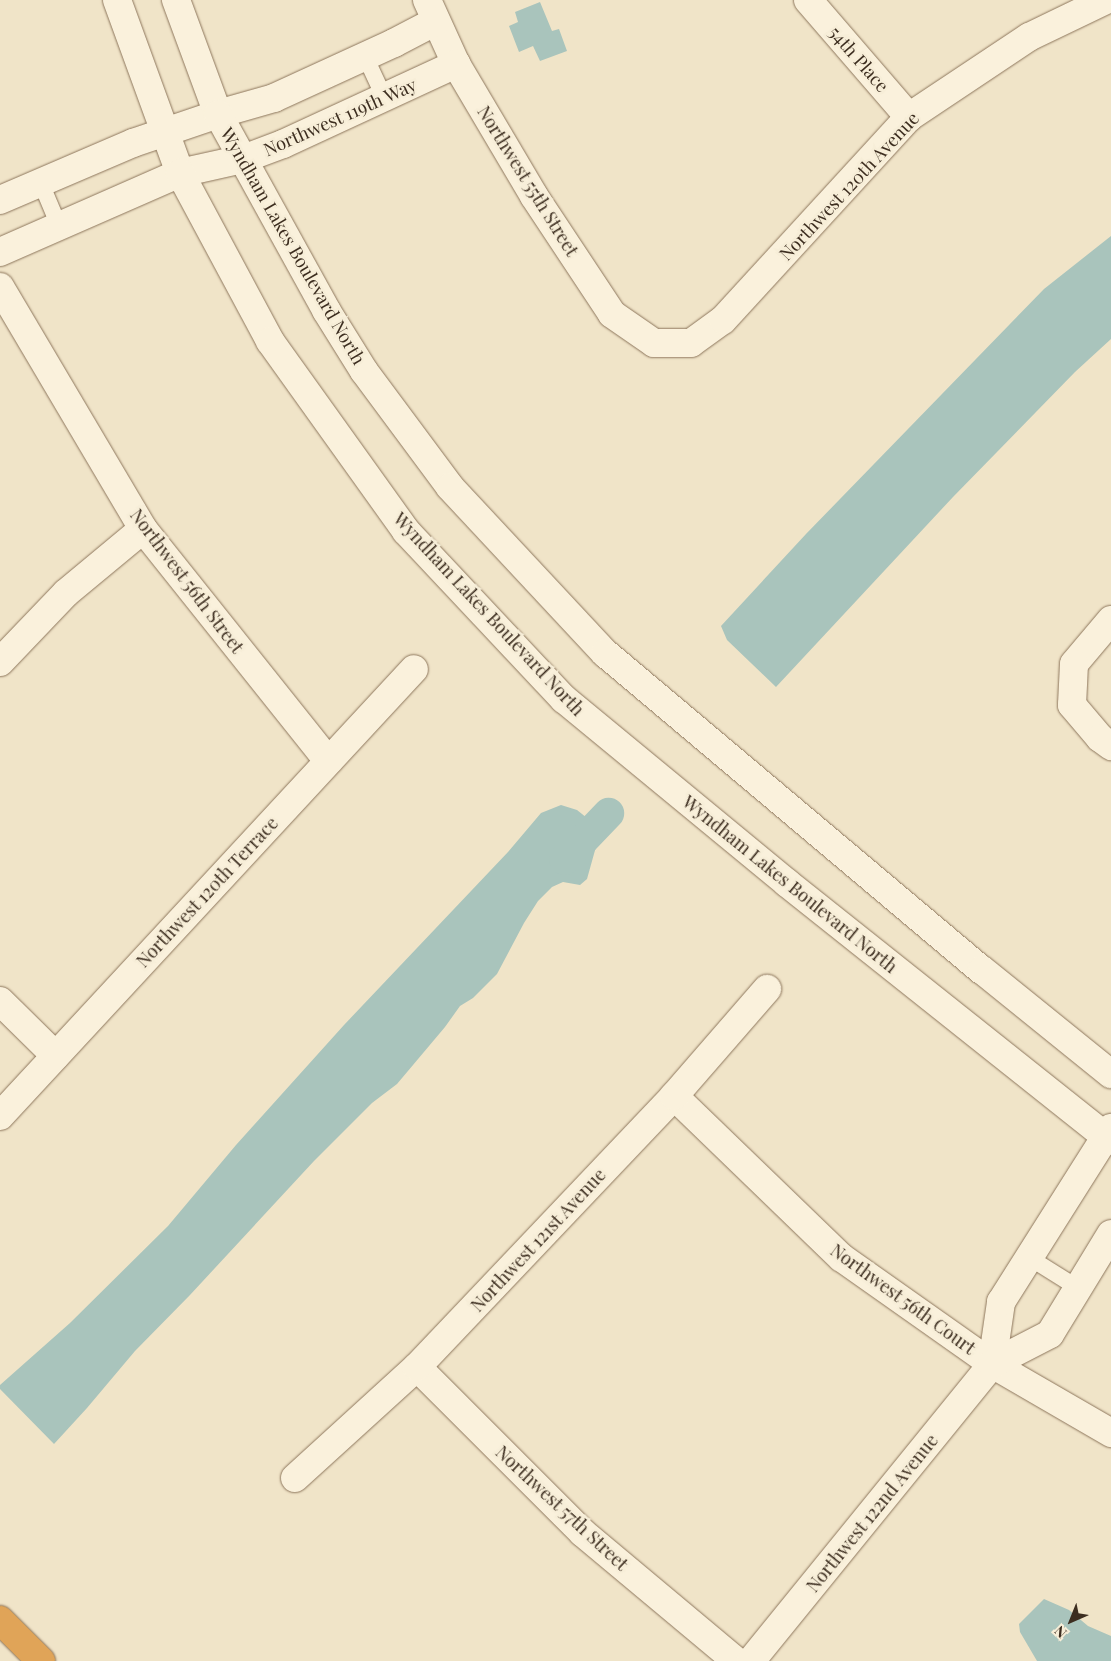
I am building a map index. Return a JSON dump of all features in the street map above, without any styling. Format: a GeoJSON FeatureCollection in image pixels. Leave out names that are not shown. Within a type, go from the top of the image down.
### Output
{"type":"FeatureCollection","features":[{"type":"Feature","properties":{"kind":"highway"},"geometry":{"type":"LineString","coordinates":[[0,1620],[41,1661]]}},
{"type":"Feature","properties":{"kind":"street","name":"Wyndham Lakes Boulevard North"},"geometry":{"type":"LineString","coordinates":[[117,0],[180,173],[270,341],[400,523],[564,699],[787,883],[1109,1135]]}},
{"type":"Feature","properties":{"kind":"street","name":"Wyndham Lakes Boulevard North"},"geometry":{"type":"LineString","coordinates":[[176,0],[218,114],[326,310],[364,371],[450,487],[605,653],[975,964],[1111,1074]]}},
{"type":"Feature","properties":{"kind":"street","name":"54th Place"},"geometry":{"type":"LineString","coordinates":[[808,0],[909,117]]}},
{"type":"Feature","properties":{"kind":"street","name":"Northwest 120th Avenue"},"geometry":{"type":"LineString","coordinates":[[654,343],[691,343],[724,320],[909,117],[1029,37],[1106,0]]}},
{"type":"Feature","properties":{"kind":"street"},"geometry":{"type":"LineString","coordinates":[[0,200],[133,143],[218,114],[274,98],[364,56],[432,11]]}},
{"type":"Feature","properties":{"kind":"street","name":"Northwest 55th Street"},"geometry":{"type":"LineString","coordinates":[[432,11],[456,64],[534,196],[612,314],[654,343]]}},
{"type":"Feature","properties":{"kind":"street","name":"Northwest 119th Way"},"geometry":{"type":"LineString","coordinates":[[0,252],[180,173],[243,159],[283,144],[385,99],[456,64]]}},
{"type":"Feature","properties":{"kind":"street","name":"Northwest 56th Street"},"geometry":{"type":"LineString","coordinates":[[0,287],[143,529],[328,761]]}},
{"type":"Feature","properties":{"kind":"street"},"geometry":{"type":"LineString","coordinates":[[0,662],[66,593],[143,529]]}},
{"type":"Feature","properties":{"kind":"street"},"geometry":{"type":"LineString","coordinates":[[1111,620],[1074,664],[1072,705],[1100,738],[1111,746]]}},
{"type":"Feature","properties":{"kind":"street","name":"Northwest 120th Terrace"},"geometry":{"type":"LineString","coordinates":[[0,1116],[414,669]]}},
{"type":"Feature","properties":{"kind":"street","name":"Northwest 121st Avenue"},"geometry":{"type":"LineString","coordinates":[[295,1478],[417,1367],[674,1096],[767,989]]}},
{"type":"Feature","properties":{"kind":"street"},"geometry":{"type":"LineString","coordinates":[[0,1000],[56,1056]]}},
{"type":"Feature","properties":{"kind":"street","name":"Northwest 56th Court"},"geometry":{"type":"LineString","coordinates":[[674,1096],[842,1258],[992,1364],[1111,1432]]}},
{"type":"Feature","properties":{"kind":"street"},"geometry":{"type":"LineString","coordinates":[[992,1364],[1001,1302],[1109,1135]]}},
{"type":"Feature","properties":{"kind":"street","name":"Northwest 122nd Avenue"},"geometry":{"type":"LineString","coordinates":[[751,1661],[992,1364],[1050,1334],[1111,1234]]}},
{"type":"Feature","properties":{"kind":"street","name":"Northwest 57th Street"},"geometry":{"type":"LineString","coordinates":[[417,1367],[583,1533],[736,1661]]}},
{"type":"Feature","properties":{"kind":"lane"},"geometry":{"type":"LineString","coordinates":[[364,56],[385,99]]}},
{"type":"Feature","properties":{"kind":"lane"},"geometry":{"type":"LineString","coordinates":[[41,183],[59,226]]}},
{"type":"Feature","properties":{"kind":"lane"},"geometry":{"type":"LineString","coordinates":[[1030,1258],[1078,1288]]}},
{"type":"Feature","properties":{"kind":"water"},"geometry":{"type":"Polygon","coordinates":[[[540,2],[552,31],[559,29],[567,51],[540,61],[533,46],[519,52],[509,26],[518,22],[515,12],[540,2]]]}},
{"type":"Feature","properties":{"kind":"water"},"geometry":{"type":"Polygon","coordinates":[[[1111,236],[1111,339],[1075,372],[953,497],[776,687],[727,640],[721,626],[806,534],[1044,289],[1111,236]]]}},
{"type":"Feature","properties":{"kind":"water"},"geometry":{"type":"Polygon","coordinates":[[[561,805],[577,810],[587,818],[599,836],[587,879],[580,885],[563,882],[552,887],[538,901],[497,974],[473,998],[460,1006],[445,1027],[397,1084],[372,1103],[314,1161],[190,1295],[135,1351],[54,1444],[0,1389],[0,1385],[70,1323],[168,1226],[236,1145],[344,1025],[508,852],[541,813],[561,805]]]}},
{"type":"Feature","properties":{"kind":"water"},"geometry":{"type":"Polygon","coordinates":[[[1044,1599],[1069,1610],[1088,1626],[1111,1636],[1111,1661],[1037,1661],[1020,1632],[1019,1624],[1044,1599]]]}},
{"type":"Feature","properties":{"kind":"waterway"},"geometry":{"type":"LineString","coordinates":[[564,859],[608,813]]}}]}
